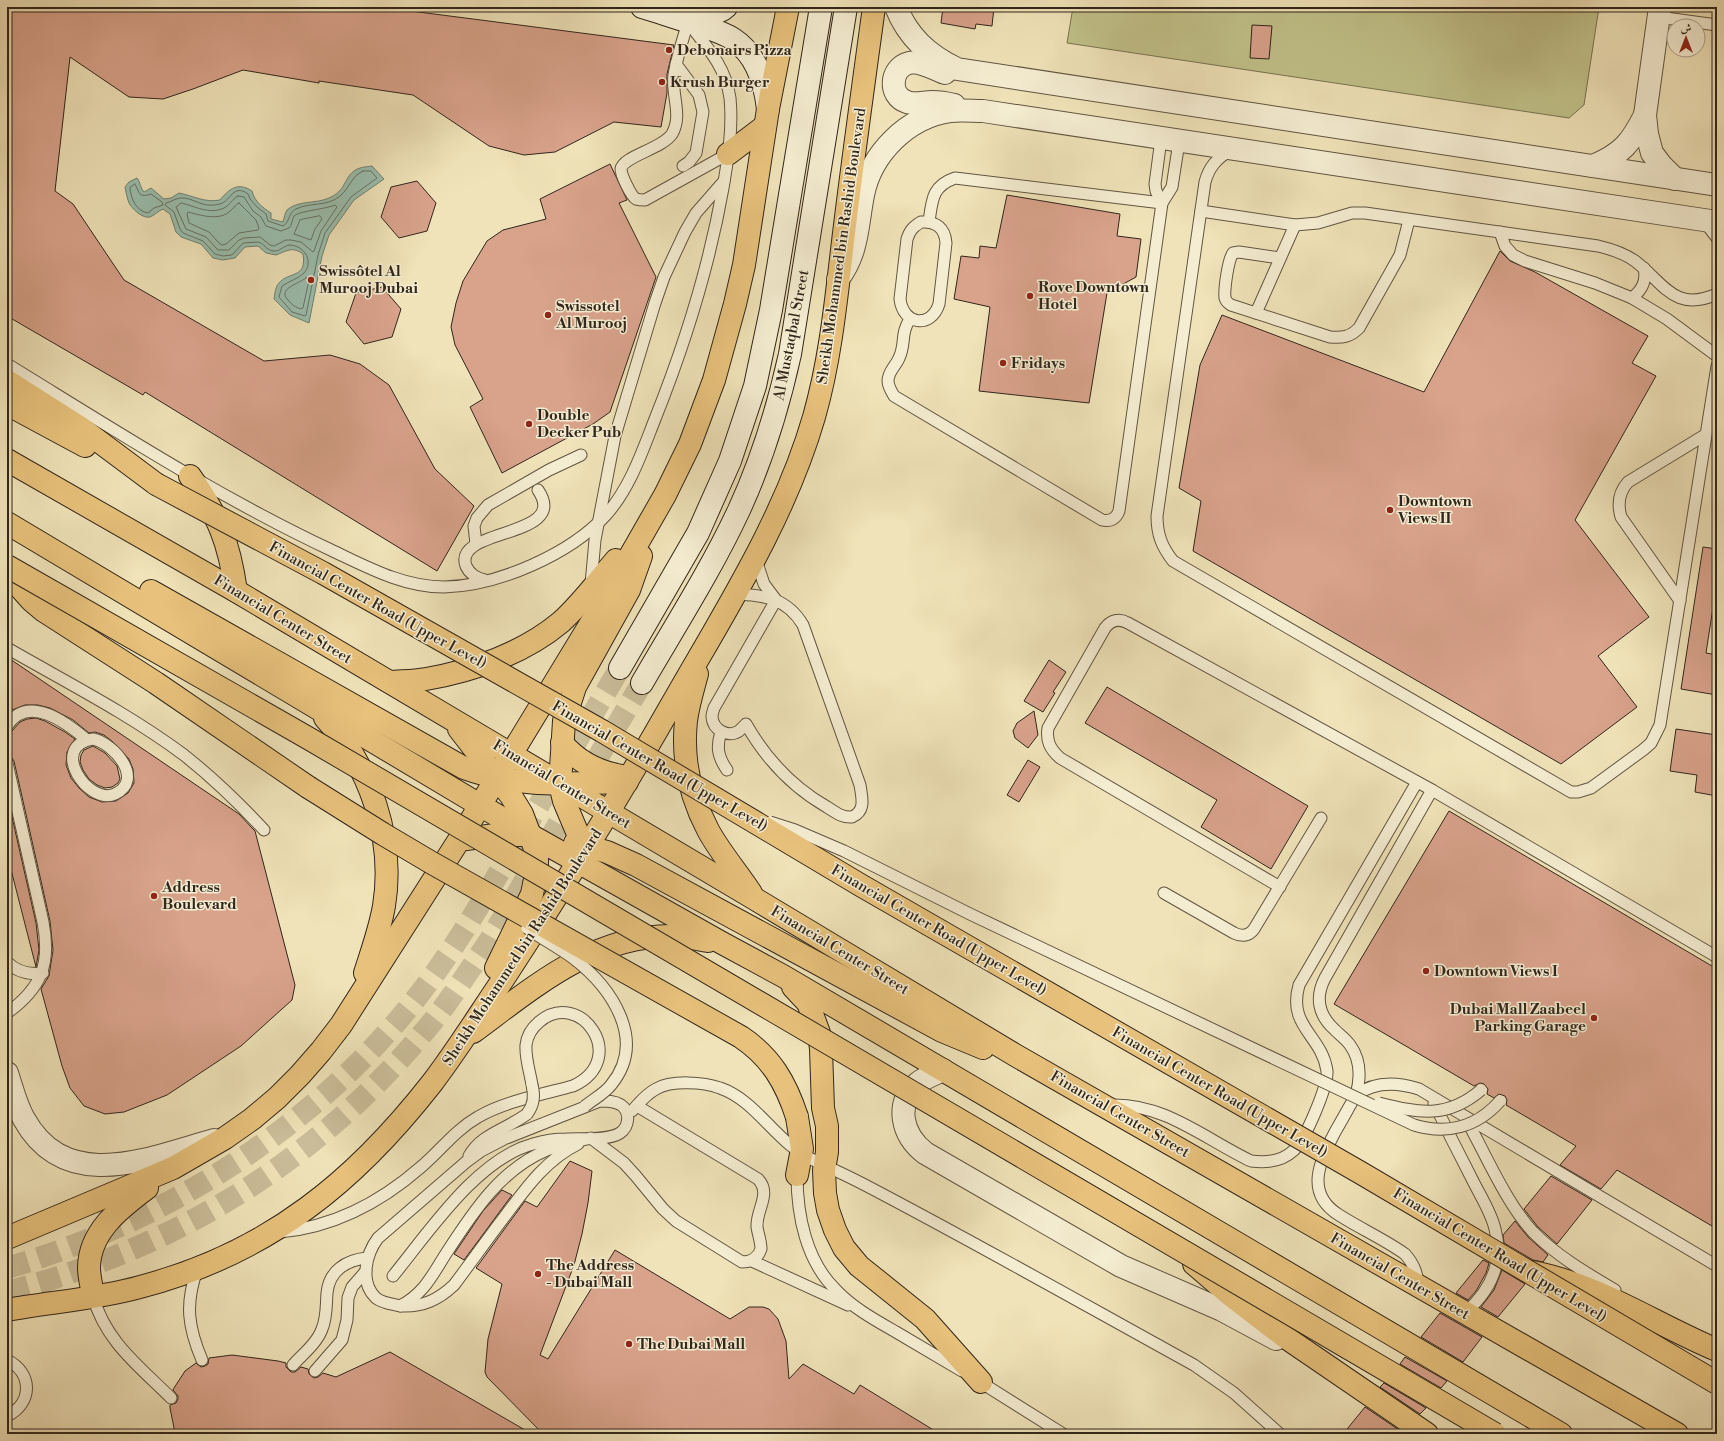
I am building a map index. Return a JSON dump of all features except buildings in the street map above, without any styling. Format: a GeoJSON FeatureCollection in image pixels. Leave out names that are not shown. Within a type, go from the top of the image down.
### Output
{"type":"FeatureCollection","features":[{"type":"Feature","properties":{"kind":"main road"},"geometry":{"type":"LineString","coordinates":[[7,1238],[173,1168],[225,1138],[257,1115],[300,1075],[321,1051],[358,997],[456,844],[602,605],[678,470],[690,444],[714,380],[726,342],[744,265],[767,118],[788,7]]}},
{"type":"Feature","properties":{"kind":"main road","name":"Sheikh Mohammed bin Rashid Boulevard"},"geometry":{"type":"LineString","coordinates":[[7,1310],[137,1288],[197,1270],[268,1234],[306,1209],[342,1180],[375,1148],[421,1097],[461,1041],[552,905],[629,779],[735,594],[780,509],[793,478],[812,421],[829,350],[874,7]]}},
{"type":"Feature","properties":{"kind":"main road"},"geometry":{"type":"LineString","coordinates":[[728,154],[767,118]]}},
{"type":"Feature","properties":{"kind":"main road"},"geometry":{"type":"LineString","coordinates":[[7,381],[81,428],[156,484]]}},
{"type":"Feature","properties":{"kind":"main road"},"geometry":{"type":"LineString","coordinates":[[7,404],[156,484]]}},
{"type":"Feature","properties":{"kind":"main road","name":"Financial Center Street"},"geometry":{"type":"LineString","coordinates":[[7,460],[236,591],[1015,1055],[1105,1105],[1419,1287],[1677,1434]]}},
{"type":"Feature","properties":{"kind":"main road"},"geometry":{"type":"LineString","coordinates":[[190,476],[208,502],[222,530],[231,560],[236,591]]}},
{"type":"Feature","properties":{"kind":"main road","name":"Financial Center Road (Upper Level)"},"geometry":{"type":"LineString","coordinates":[[156,484],[323,573],[602,731],[862,886],[1361,1173],[1717,1383]]}},
{"type":"Feature","properties":{"kind":"main road"},"geometry":{"type":"LineString","coordinates":[[390,682],[426,679],[461,671],[497,658],[544,634],[561,622],[588,593],[650,520]]}},
{"type":"Feature","properties":{"kind":"main road"},"geometry":{"type":"LineString","coordinates":[[650,520],[638,568],[629,590],[575,686],[564,721],[560,784],[564,801],[578,834],[583,854],[615,882],[640,897],[783,976],[1561,1434]]}},
{"type":"Feature","properties":{"kind":"main road"},"geometry":{"type":"LineString","coordinates":[[10,524],[46,536],[77,550],[464,768],[497,778],[528,783],[560,784],[629,779]]}},
{"type":"Feature","properties":{"kind":"main road"},"geometry":{"type":"LineString","coordinates":[[10,524],[481,804],[530,835],[583,854],[624,859],[942,1031],[978,1046],[1015,1055]]}},
{"type":"Feature","properties":{"kind":"main road"},"geometry":{"type":"LineString","coordinates":[[7,566],[322,746],[1495,1434]]}},
{"type":"Feature","properties":{"kind":"main road"},"geometry":{"type":"LineString","coordinates":[[7,573],[31,600],[58,621],[156,682],[334,804],[489,895],[752,1044],[770,1061],[789,1093],[797,1117],[799,1164]]}},
{"type":"Feature","properties":{"kind":"main road"},"geometry":{"type":"LineString","coordinates":[[703,650],[686,720],[685,749],[688,778],[696,805],[708,831],[755,899]]}},
{"type":"Feature","properties":{"kind":"main road"},"geometry":{"type":"LineString","coordinates":[[313,705],[334,727],[351,752],[365,778],[383,831],[386,855],[386,886],[384,905],[358,997]]}},
{"type":"Feature","properties":{"kind":"main road"},"geometry":{"type":"LineString","coordinates":[[434,752],[452,754],[461,746],[461,740],[452,720]]}},
{"type":"Feature","properties":{"kind":"main road"},"geometry":{"type":"LineString","coordinates":[[452,720],[511,796],[522,814],[534,846],[537,863],[536,880],[532,891],[461,1041]]}},
{"type":"Feature","properties":{"kind":"main road"},"geometry":{"type":"LineString","coordinates":[[562,743],[578,758],[597,770],[629,779]]}},
{"type":"Feature","properties":{"kind":"main road"},"geometry":{"type":"LineString","coordinates":[[456,844],[494,835],[530,835]]}},
{"type":"Feature","properties":{"kind":"main road"},"geometry":{"type":"LineString","coordinates":[[456,844],[478,848],[501,856],[520,871],[532,891]]}},
{"type":"Feature","properties":{"kind":"main road"},"geometry":{"type":"LineString","coordinates":[[636,865],[627,866],[623,874],[627,882],[640,897]]}},
{"type":"Feature","properties":{"kind":"main road"},"geometry":{"type":"LineString","coordinates":[[461,1041],[559,969],[602,949],[617,944],[649,938],[672,936],[722,943]]}},
{"type":"Feature","properties":{"kind":"main road"},"geometry":{"type":"LineString","coordinates":[[783,976],[808,1003],[819,1033],[823,1108],[827,1126],[825,1193],[828,1210],[835,1230],[844,1248],[860,1266],[926,1319],[981,1382]]}},
{"type":"Feature","properties":{"kind":"main road"},"geometry":{"type":"LineString","coordinates":[[93,1296],[89,1269],[91,1250],[103,1227],[126,1204],[173,1168]]}},
{"type":"Feature","properties":{"kind":"main road"},"geometry":{"type":"LineString","coordinates":[[1177,1248],[1213,1281],[1262,1320],[1345,1380],[1427,1434]]}},
{"type":"Feature","properties":{"kind":"main road"},"geometry":{"type":"LineString","coordinates":[[1527,1271],[1556,1277],[1596,1291],[1717,1349]]}},
{"type":"Feature","properties":{"kind":"street"},"geometry":{"type":"LineString","coordinates":[[642,7],[720,32],[733,39],[743,48],[758,70],[763,83],[767,118]]}},
{"type":"Feature","properties":{"kind":"street"},"geometry":{"type":"LineString","coordinates":[[651,7],[701,13],[712,13],[723,10],[726,7]]}},
{"type":"Feature","properties":{"kind":"street","name":"Al Mustaqbal Street"},"geometry":{"type":"LineString","coordinates":[[620,668],[698,533],[730,462],[744,424],[764,348],[770,317],[821,7]]}},
{"type":"Feature","properties":{"kind":"street","name":"Al Mustaqbal Street"},"geometry":{"type":"LineString","coordinates":[[642,683],[720,547],[739,510],[769,434],[781,394],[790,354],[846,7]]}},
{"type":"Feature","properties":{"kind":"street"},"geometry":{"type":"LineString","coordinates":[[896,7],[902,22],[912,37],[925,50],[940,61],[957,69],[1717,185]]}},
{"type":"Feature","properties":{"kind":"street"},"geometry":{"type":"LineString","coordinates":[[1659,12],[1645,115],[1647,134],[1652,153],[1661,165],[1675,179]]}},
{"type":"Feature","properties":{"kind":"street"},"geometry":{"type":"LineString","coordinates":[[990,75],[945,73],[920,64],[909,63],[900,67],[894,76],[893,87],[898,96],[907,102],[945,103],[983,111],[1232,150],[1710,220]]}},
{"type":"Feature","properties":{"kind":"street"},"geometry":{"type":"LineString","coordinates":[[838,279],[848,265],[854,249],[864,193],[870,173],[880,155],[889,144],[911,126],[930,117],[950,111],[983,111]]}},
{"type":"Feature","properties":{"kind":"street"},"geometry":{"type":"LineString","coordinates":[[1593,166],[1610,159],[1623,150],[1635,134],[1645,115]]}},
{"type":"Feature","properties":{"kind":"street"},"geometry":{"type":"LineString","coordinates":[[943,1070],[918,1083],[910,1092],[905,1103],[904,1120],[909,1137],[916,1146],[925,1153],[1121,1266],[1222,1310],[1268,1335],[1414,1434]]}},
{"type":"Feature","properties":{"kind":"street"},"geometry":{"type":"LineString","coordinates":[[7,1073],[23,1118],[33,1133],[45,1146],[60,1156],[78,1163],[98,1166],[117,1165],[138,1161],[225,1138]]}},
{"type":"Feature","properties":{"kind":"lane"},"geometry":{"type":"LineString","coordinates":[[1659,12],[1717,25]]}},
{"type":"Feature","properties":{"kind":"lane"},"geometry":{"type":"LineString","coordinates":[[688,22],[676,64],[673,84],[677,108],[676,124],[670,137],[664,143],[626,162],[623,165],[622,174],[631,193],[636,199],[645,200],[728,154]]}},
{"type":"Feature","properties":{"kind":"lane"},"geometry":{"type":"LineString","coordinates":[[7,364],[190,476],[289,530],[381,573],[402,581],[424,586],[446,587],[485,580],[525,568],[544,560],[579,539],[599,522],[624,490],[640,455],[675,366],[698,293],[710,248],[724,180],[728,154],[730,98],[727,84],[716,57],[688,22]]}},
{"type":"Feature","properties":{"kind":"lane"},"geometry":{"type":"LineString","coordinates":[[676,64],[699,95],[703,112],[696,153],[693,158],[683,166]]}},
{"type":"Feature","properties":{"kind":"lane"},"geometry":{"type":"LineString","coordinates":[[1162,203],[1156,191],[1155,184],[1170,140]]}},
{"type":"Feature","properties":{"kind":"lane"},"geometry":{"type":"LineString","coordinates":[[910,318],[905,325],[903,333],[902,350],[890,372],[888,380],[890,389],[894,396],[1102,520],[1112,520],[1115,518],[1119,511],[1162,203],[1172,187],[1170,140]]}},
{"type":"Feature","properties":{"kind":"lane"},"geometry":{"type":"LineString","coordinates":[[1232,150],[1222,155],[1211,167],[1205,182],[1157,516],[1157,528],[1165,552],[1173,561],[1564,789],[1578,792],[1592,788],[1643,750],[1651,743],[1657,733],[1662,716],[1705,434],[1717,366]]}},
{"type":"Feature","properties":{"kind":"lane"},"geometry":{"type":"LineString","coordinates":[[929,222],[932,199],[935,192],[947,180],[955,178],[1162,203]]}},
{"type":"Feature","properties":{"kind":"lane"},"geometry":{"type":"LineString","coordinates":[[588,593],[593,572],[595,540],[609,464],[622,408],[660,290],[684,232],[696,214],[724,180]]}},
{"type":"Feature","properties":{"kind":"lane"},"geometry":{"type":"LineString","coordinates":[[1201,211],[1295,225],[1318,223],[1352,214],[1365,214],[1598,246],[1622,254],[1644,268],[1665,290],[1682,298],[1699,300],[1717,294]]}},
{"type":"Feature","properties":{"kind":"lane"},"geometry":{"type":"LineString","coordinates":[[1280,258],[1239,252],[1233,253],[1230,256],[1225,300],[1231,305],[1330,337],[1345,338],[1352,335],[1359,328],[1400,254],[1409,220]]}},
{"type":"Feature","properties":{"kind":"lane"},"geometry":{"type":"LineString","coordinates":[[1710,220],[1717,238]]}},
{"type":"Feature","properties":{"kind":"lane"},"geometry":{"type":"LineString","coordinates":[[921,222],[929,222],[936,224],[942,229],[946,236],[939,304],[937,310],[932,316],[925,320],[917,321],[910,318],[904,314],[900,299],[907,239],[914,226],[921,222]]}},
{"type":"Feature","properties":{"kind":"lane"},"geometry":{"type":"LineString","coordinates":[[1256,313],[1295,225]]}},
{"type":"Feature","properties":{"kind":"lane"},"geometry":{"type":"LineString","coordinates":[[1500,232],[1505,246],[1513,254],[1526,261],[1595,283],[1632,298],[1667,319],[1717,356]]}},
{"type":"Feature","properties":{"kind":"lane"},"geometry":{"type":"LineString","coordinates":[[1632,298],[1638,293],[1644,282],[1644,268]]}},
{"type":"Feature","properties":{"kind":"lane"},"geometry":{"type":"LineString","coordinates":[[1680,601],[1621,517],[1618,502],[1623,488],[1628,482],[1705,434]]}},
{"type":"Feature","properties":{"kind":"lane"},"geometry":{"type":"LineString","coordinates":[[476,544],[474,526],[480,514],[488,505],[549,470],[581,455]]}},
{"type":"Feature","properties":{"kind":"lane"},"geometry":{"type":"LineString","coordinates":[[485,580],[477,578],[471,574],[465,563],[468,552],[476,544],[534,521],[542,512],[543,506],[543,500],[538,490]]}},
{"type":"Feature","properties":{"kind":"lane"},"geometry":{"type":"LineString","coordinates":[[755,558],[764,584],[776,600]]}},
{"type":"Feature","properties":{"kind":"lane"},"geometry":{"type":"LineString","coordinates":[[735,594],[757,595],[776,600],[792,610],[803,625],[858,778],[862,800],[861,811],[852,817],[840,815],[792,783],[769,759],[746,724],[738,732],[730,734],[721,732],[714,725],[712,717],[714,708],[776,600]]}},
{"type":"Feature","properties":{"kind":"lane"},"geometry":{"type":"LineString","coordinates":[[1280,887],[1060,758],[1053,752],[1049,745],[1047,736],[1048,728],[1108,624],[1118,620],[1128,622],[1432,790],[1715,960]]}},
{"type":"Feature","properties":{"kind":"lane"},"geometry":{"type":"LineString","coordinates":[[7,648],[122,715],[183,755],[234,798],[264,830]]}},
{"type":"Feature","properties":{"kind":"lane"},"geometry":{"type":"LineString","coordinates":[[7,726],[16,716],[24,712],[40,712],[62,721],[87,740],[100,740],[105,743],[126,766],[127,778],[121,790],[104,796],[98,794],[92,791],[77,774],[72,761],[73,754],[81,744],[87,740]]}},
{"type":"Feature","properties":{"kind":"lane"},"geometry":{"type":"LineString","coordinates":[[721,732],[718,742],[718,752],[727,770]]}},
{"type":"Feature","properties":{"kind":"lane"},"geometry":{"type":"LineString","coordinates":[[7,763],[46,934],[46,960],[43,973],[29,993],[7,1013]]}},
{"type":"Feature","properties":{"kind":"lane"},"geometry":{"type":"LineString","coordinates":[[1105,1105],[1141,1107],[1158,1112],[1250,1161],[1266,1163],[1281,1159],[1294,1151],[1302,1138],[1322,1095],[1327,1071],[1317,1046],[1299,1019],[1296,1002],[1299,985],[1417,782]]}},
{"type":"Feature","properties":{"kind":"lane"},"geometry":{"type":"LineString","coordinates":[[1358,1096],[1359,1063],[1350,1044],[1326,1021],[1323,1016],[1320,1010],[1318,996],[1320,987],[1432,790]]}},
{"type":"Feature","properties":{"kind":"lane"},"geometry":{"type":"LineString","coordinates":[[743,814],[794,830],[844,851],[970,914],[1358,1096],[1409,1123],[1434,1130],[1466,1126],[1484,1116],[1500,1101]]}},
{"type":"Feature","properties":{"kind":"lane"},"geometry":{"type":"LineString","coordinates":[[1164,893],[1234,933],[1243,936],[1254,929],[1321,818]]}},
{"type":"Feature","properties":{"kind":"lane"},"geometry":{"type":"LineString","coordinates":[[489,895],[498,906],[513,919],[562,950],[586,969],[609,994],[619,1011],[627,1036],[624,1062],[611,1085],[585,1106]]}},
{"type":"Feature","properties":{"kind":"lane"},"geometry":{"type":"LineString","coordinates":[[7,962],[15,969],[24,973],[43,973]]}},
{"type":"Feature","properties":{"kind":"lane"},"geometry":{"type":"LineString","coordinates":[[268,1234],[309,1228],[349,1214],[368,1205],[422,1167],[465,1125],[478,1116],[492,1110],[572,1086],[583,1081],[592,1073],[598,1063],[600,1051],[598,1039],[594,1030],[587,1023],[579,1017],[570,1014],[560,1014],[550,1015],[534,1026],[526,1045],[526,1055],[534,1097],[533,1103],[527,1114],[479,1142],[466,1162]]}},
{"type":"Feature","properties":{"kind":"lane"},"geometry":{"type":"LineString","coordinates":[[628,1116],[647,1095],[656,1088],[664,1086],[692,1084],[720,1088],[746,1102],[778,1135],[799,1164],[797,1198],[802,1226],[810,1250],[821,1272],[836,1290],[861,1311]]}},
{"type":"Feature","properties":{"kind":"lane"},"geometry":{"type":"LineString","coordinates":[[1419,1287],[1418,1275],[1413,1263],[1405,1254],[1338,1215],[1327,1205],[1320,1193],[1317,1178],[1320,1164],[1358,1096],[1364,1089],[1386,1084],[1408,1086],[1429,1094],[1717,1266]]}},
{"type":"Feature","properties":{"kind":"lane"},"geometry":{"type":"LineString","coordinates":[[1358,1096],[1405,1109],[1429,1112],[1440,1111],[1457,1106],[1473,1098],[1482,1090]]}},
{"type":"Feature","properties":{"kind":"lane"},"geometry":{"type":"LineString","coordinates":[[1429,1094],[1490,1216],[1498,1242],[1498,1255],[1491,1281],[1484,1293],[1465,1313]]}},
{"type":"Feature","properties":{"kind":"lane"},"geometry":{"type":"LineString","coordinates":[[393,1276],[450,1205],[488,1167],[511,1152],[532,1144],[553,1139],[592,1138],[619,1134],[627,1123],[628,1116],[626,1110],[621,1104],[600,1101],[504,1139],[481,1151],[466,1162],[378,1238],[371,1247],[367,1258],[366,1271],[369,1286],[376,1298],[387,1303],[400,1306],[423,1305],[444,1295],[454,1285],[527,1186],[542,1171],[569,1149],[592,1138]]}},
{"type":"Feature","properties":{"kind":"lane"},"geometry":{"type":"LineString","coordinates":[[637,1106],[758,1179],[762,1183],[764,1195],[759,1210],[757,1226],[761,1249],[759,1254],[752,1261]]}},
{"type":"Feature","properties":{"kind":"lane"},"geometry":{"type":"LineString","coordinates":[[1465,1116],[1511,1202],[1521,1217],[1545,1244],[1595,1279],[1717,1349]]}},
{"type":"Feature","properties":{"kind":"lane"},"geometry":{"type":"LineString","coordinates":[[592,1138],[624,1163],[663,1209],[676,1221],[742,1262],[752,1261],[861,1311],[981,1382],[1063,1434]]}},
{"type":"Feature","properties":{"kind":"lane"},"geometry":{"type":"LineString","coordinates":[[400,1306],[417,1296],[424,1288],[482,1202],[512,1171],[526,1161],[547,1150],[564,1144],[592,1138]]}},
{"type":"Feature","properties":{"kind":"lane"},"geometry":{"type":"LineString","coordinates":[[799,1164],[825,1165],[1194,1365],[1234,1392],[1280,1434]]}},
{"type":"Feature","properties":{"kind":"lane"},"geometry":{"type":"LineString","coordinates":[[293,1365],[319,1336],[323,1328],[327,1312],[328,1286],[332,1277],[343,1265],[351,1261],[367,1258]]}},
{"type":"Feature","properties":{"kind":"lane"},"geometry":{"type":"LineString","coordinates":[[197,1270],[193,1283],[189,1311],[192,1334],[202,1360]]}},
{"type":"Feature","properties":{"kind":"lane"},"geometry":{"type":"LineString","coordinates":[[315,1371],[342,1340],[348,1320],[348,1298],[352,1287],[366,1271]]}},
{"type":"Feature","properties":{"kind":"lane"},"geometry":{"type":"LineString","coordinates":[[93,1296],[99,1315],[111,1337],[120,1349],[171,1398]]}},
{"type":"Feature","properties":{"kind":"lane"},"geometry":{"type":"LineString","coordinates":[[7,1360],[16,1364],[24,1375],[27,1388],[24,1401],[15,1412],[7,1416]]}},
{"type":"Feature","properties":{"kind":"green space"},"geometry":{"type":"Polygon","coordinates":[[[1073,7],[1599,7],[1584,105],[1569,118],[1067,43],[1073,7]]]}},
{"type":"Feature","properties":{"kind":"water"},"geometry":{"type":"Polygon","coordinates":[[[372,166],[384,179],[354,200],[329,235],[322,256],[309,323],[290,315],[274,299],[279,283],[283,279],[300,271],[304,262],[303,254],[293,250],[276,255],[266,253],[258,246],[245,247],[235,258],[223,260],[213,258],[201,244],[181,237],[176,232],[170,214],[163,209],[150,217],[138,213],[129,203],[125,187],[129,182],[137,178],[144,192],[151,188],[164,199],[171,198],[179,193],[209,201],[220,200],[227,192],[234,188],[247,188],[252,191],[259,204],[271,213],[271,219],[283,222],[286,211],[291,207],[302,203],[324,200],[335,195],[339,192],[348,177],[354,171],[360,168],[372,166]]]}},
{"type":"Feature","properties":{"kind":"tunnel"},"geometry":{"type":"LineString","coordinates":[[7,1268],[66,1248],[123,1225],[178,1197],[231,1166],[281,1130],[329,1091],[373,1048],[414,1001],[455,944],[620,668]]}},
{"type":"Feature","properties":{"kind":"tunnel"},"geometry":{"type":"LineString","coordinates":[[7,1292],[70,1273],[131,1250],[188,1223],[242,1191],[294,1156],[343,1116],[389,1071],[448,1002],[488,943],[642,683]]}},
{"type":"Feature","properties":{"kind":"place","name":"Debonairs Pizza"},"geometry":{"type":"Point","coordinates":[669,50]}},
{"type":"Feature","properties":{"kind":"place","name":"Krush Burger"},"geometry":{"type":"Point","coordinates":[662,82]}},
{"type":"Feature","properties":{"kind":"place","name":"Swissôtel Al Murooj Dubai"},"geometry":{"type":"Point","coordinates":[311,280]}},
{"type":"Feature","properties":{"kind":"place","name":"Rove Downtown Hotel"},"geometry":{"type":"Point","coordinates":[1030,296]}},
{"type":"Feature","properties":{"kind":"place","name":"Swissotel Al Murooj"},"geometry":{"type":"Point","coordinates":[548,315]}},
{"type":"Feature","properties":{"kind":"place","name":"Fridays"},"geometry":{"type":"Point","coordinates":[1003,363]}},
{"type":"Feature","properties":{"kind":"place","name":"Double Decker Pub"},"geometry":{"type":"Point","coordinates":[529,424]}},
{"type":"Feature","properties":{"kind":"place","name":"Downtown Views II"},"geometry":{"type":"Point","coordinates":[1390,510]}},
{"type":"Feature","properties":{"kind":"place","name":"Address Boulevard"},"geometry":{"type":"Point","coordinates":[154,896]}},
{"type":"Feature","properties":{"kind":"place","name":"Downtown Views I"},"geometry":{"type":"Point","coordinates":[1426,971]}},
{"type":"Feature","properties":{"kind":"place","name":"Dubai Mall Zaabeel Parking Garage"},"geometry":{"type":"Point","coordinates":[1594,1018]}},
{"type":"Feature","properties":{"kind":"place","name":"The Address - Dubai Mall"},"geometry":{"type":"Point","coordinates":[538,1274]}},
{"type":"Feature","properties":{"kind":"place","name":"The Dubai Mall"},"geometry":{"type":"Point","coordinates":[629,1344]}}]}
